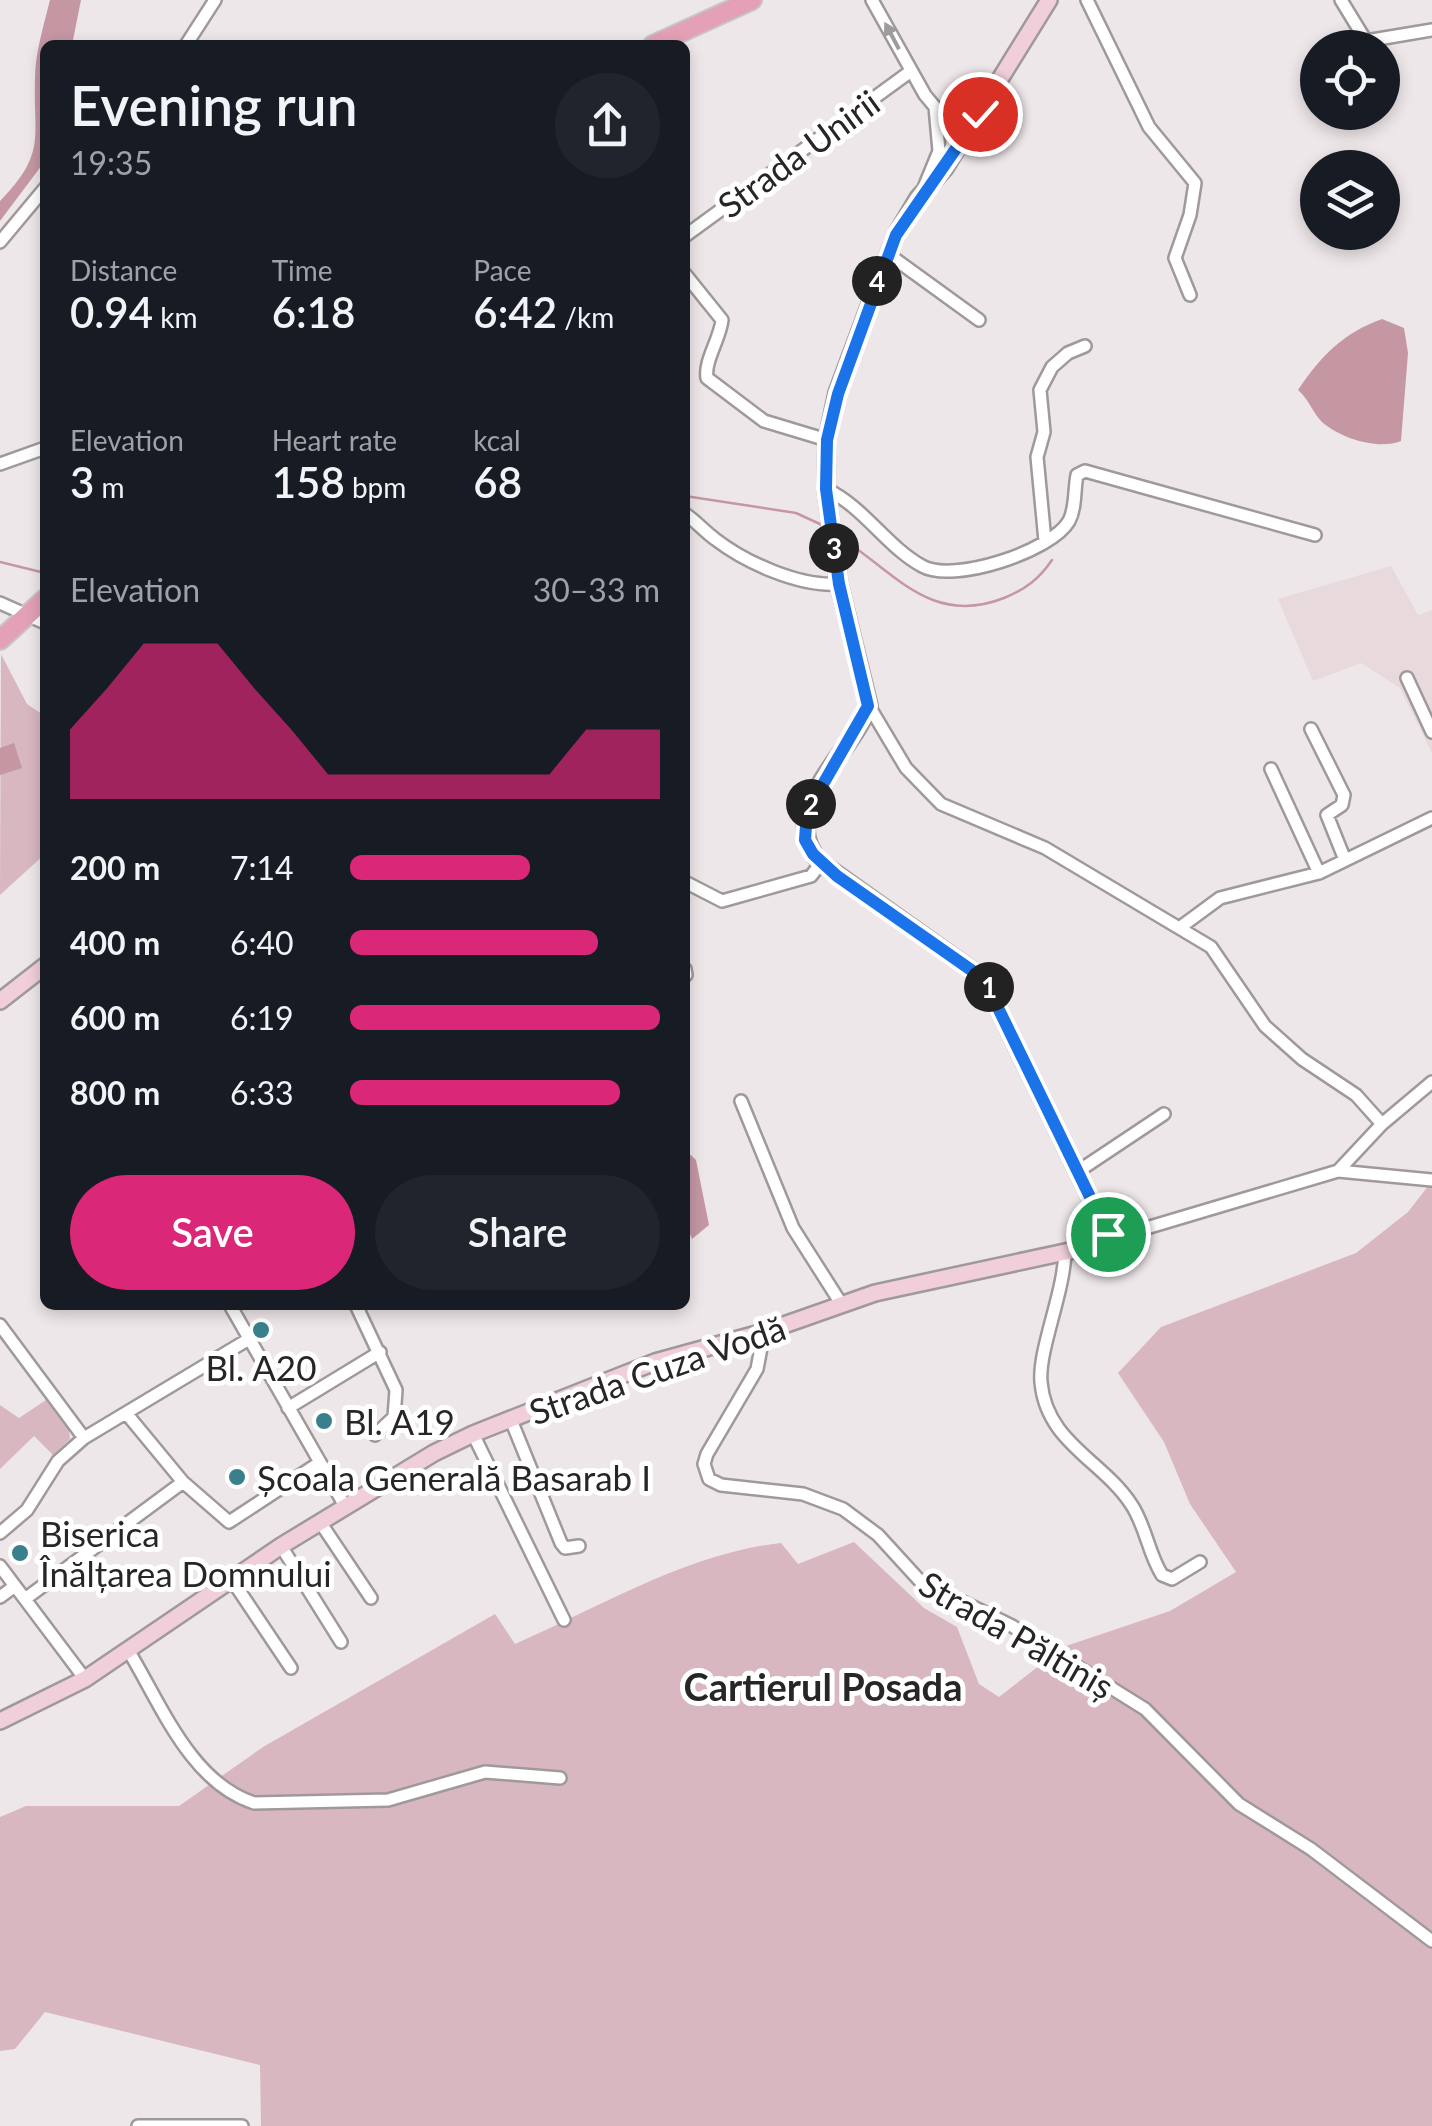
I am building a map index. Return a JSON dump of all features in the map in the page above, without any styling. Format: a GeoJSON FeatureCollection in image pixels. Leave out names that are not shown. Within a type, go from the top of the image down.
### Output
{"type":"FeatureCollection","features":[{"type":"Feature","properties":{"kind":"main road"},"geometry":{"type":"LineString","coordinates":[[662,40],[727,4],[752,0]]}},
{"type":"Feature","properties":{"kind":"main road"},"geometry":{"type":"LineString","coordinates":[[0,640],[40,603]]}},
{"type":"Feature","properties":{"kind":"street"},"geometry":{"type":"LineString","coordinates":[[189,40],[214,0]]}},
{"type":"Feature","properties":{"kind":"street"},"geometry":{"type":"LineString","coordinates":[[872,0],[934,107],[970,130]]}},
{"type":"Feature","properties":{"kind":"street"},"geometry":{"type":"LineString","coordinates":[[918,198],[970,130],[1049,0]]}},
{"type":"Feature","properties":{"kind":"street"},"geometry":{"type":"LineString","coordinates":[[1088,0],[1148,128],[1195,183],[1190,215],[1174,258],[1190,296]]}},
{"type":"Feature","properties":{"kind":"street"},"geometry":{"type":"LineString","coordinates":[[1341,0],[1366,41],[1432,30]]}},
{"type":"Feature","properties":{"kind":"street","name":"Strada Unirii"},"geometry":{"type":"LineString","coordinates":[[690,232],[911,72]]}},
{"type":"Feature","properties":{"kind":"street"},"geometry":{"type":"LineString","coordinates":[[934,107],[939,151],[888,254],[838,394],[827,440],[827,496],[839,584],[868,706],[906,768],[941,804],[1045,848],[1108,888],[1182,926],[1219,956],[1265,1026],[1302,1059],[1356,1096],[1382,1124]]}},
{"type":"Feature","properties":{"kind":"street"},"geometry":{"type":"LineString","coordinates":[[0,242],[40,194]]}},
{"type":"Feature","properties":{"kind":"street"},"geometry":{"type":"LineString","coordinates":[[888,254],[980,320]]}},
{"type":"Feature","properties":{"kind":"street"},"geometry":{"type":"LineString","coordinates":[[690,280],[722,320],[716,350],[706,367],[707,378],[764,421],[827,440]]}},
{"type":"Feature","properties":{"kind":"street"},"geometry":{"type":"LineString","coordinates":[[1044,541],[1037,457],[1044,432],[1040,390],[1052,367],[1068,353],[1085,346]]}},
{"type":"Feature","properties":{"kind":"street"},"geometry":{"type":"LineString","coordinates":[[0,464],[40,450]]}},
{"type":"Feature","properties":{"kind":"street"},"geometry":{"type":"LineString","coordinates":[[827,496],[873,522],[914,561],[940,572],[994,564],[1044,541],[1068,524],[1077,475],[1085,471],[1315,535]]}},
{"type":"Feature","properties":{"kind":"street"},"geometry":{"type":"LineString","coordinates":[[690,518],[718,542],[791,577],[839,584]]}},
{"type":"Feature","properties":{"kind":"street"},"geometry":{"type":"LineString","coordinates":[[0,604],[40,622]]}},
{"type":"Feature","properties":{"kind":"street"},"geometry":{"type":"LineString","coordinates":[[1407,678],[1432,732]]}},
{"type":"Feature","properties":{"kind":"street"},"geometry":{"type":"LineString","coordinates":[[868,706],[807,812],[805,840],[821,863],[984,979],[1090,1204],[1094,1237],[1063,1286],[1040,1377],[1054,1423],[1073,1449],[1132,1505],[1162,1575],[1172,1579],[1200,1562]]}},
{"type":"Feature","properties":{"kind":"street"},"geometry":{"type":"LineString","coordinates":[[1311,729],[1344,795],[1342,805],[1327,815],[1346,860]]}},
{"type":"Feature","properties":{"kind":"street"},"geometry":{"type":"LineString","coordinates":[[1271,769],[1319,873]]}},
{"type":"Feature","properties":{"kind":"street"},"geometry":{"type":"LineString","coordinates":[[1182,926],[1220,898],[1319,873],[1432,818]]}},
{"type":"Feature","properties":{"kind":"street"},"geometry":{"type":"LineString","coordinates":[[690,885],[722,901],[811,876],[821,863]]}},
{"type":"Feature","properties":{"kind":"street"},"geometry":{"type":"LineString","coordinates":[[0,1001],[40,974]]}},
{"type":"Feature","properties":{"kind":"street"},"geometry":{"type":"LineString","coordinates":[[1338,1171],[1382,1124],[1432,1082]]}},
{"type":"Feature","properties":{"kind":"street","name":"Strada Cuza Vodă"},"geometry":{"type":"LineString","coordinates":[[742,1101],[793,1228],[842,1305]]}},
{"type":"Feature","properties":{"kind":"street"},"geometry":{"type":"LineString","coordinates":[[1077,1172],[1164,1114]]}},
{"type":"Feature","properties":{"kind":"street"},"geometry":{"type":"LineString","coordinates":[[1338,1171],[1432,1180]]}},
{"type":"Feature","properties":{"kind":"street","name":"Strada Cuza Vodă"},"geometry":{"type":"LineString","coordinates":[[0,1721],[85,1678],[281,1546],[473,1434],[654,1362],[953,1273],[1338,1171]]}},
{"type":"Feature","properties":{"kind":"street"},"geometry":{"type":"LineString","coordinates":[[233,1310],[345,1506]]}},
{"type":"Feature","properties":{"kind":"street"},"geometry":{"type":"LineString","coordinates":[[359,1310],[380,1352],[397,1402],[390,1424],[376,1435]]}},
{"type":"Feature","properties":{"kind":"street"},"geometry":{"type":"LineString","coordinates":[[0,1325],[6,1344],[84,1438]]}},
{"type":"Feature","properties":{"kind":"street","name":"Strada Păltiniș"},"geometry":{"type":"LineString","coordinates":[[764,1332],[756,1369],[707,1454],[705,1471],[709,1479],[721,1485],[804,1494],[843,1509],[878,1535],[920,1581],[1003,1621],[1145,1710],[1240,1804],[1311,1850],[1432,1940]]}},
{"type":"Feature","properties":{"kind":"street"},"geometry":{"type":"LineString","coordinates":[[0,1533],[27,1510],[58,1462],[84,1438],[249,1339]]}},
{"type":"Feature","properties":{"kind":"street"},"geometry":{"type":"LineString","coordinates":[[288,1408],[380,1352]]}},
{"type":"Feature","properties":{"kind":"street"},"geometry":{"type":"LineString","coordinates":[[126,1413],[183,1482],[232,1522],[320,1462]]}},
{"type":"Feature","properties":{"kind":"street"},"geometry":{"type":"LineString","coordinates":[[511,1420],[561,1543],[565,1548],[579,1546]]}},
{"type":"Feature","properties":{"kind":"street"},"geometry":{"type":"LineString","coordinates":[[473,1434],[564,1620]]}},
{"type":"Feature","properties":{"kind":"street"},"geometry":{"type":"LineString","coordinates":[[24,1599],[183,1482]]}},
{"type":"Feature","properties":{"kind":"street"},"geometry":{"type":"LineString","coordinates":[[320,1522],[370,1598]]}},
{"type":"Feature","properties":{"kind":"street"},"geometry":{"type":"LineString","coordinates":[[281,1546],[340,1642]]}},
{"type":"Feature","properties":{"kind":"street"},"geometry":{"type":"LineString","coordinates":[[0,1566],[85,1678]]}},
{"type":"Feature","properties":{"kind":"street"},"geometry":{"type":"LineString","coordinates":[[232,1580],[291,1668]]}},
{"type":"Feature","properties":{"kind":"street"},"geometry":{"type":"LineString","coordinates":[[0,1597],[15,1586]]}},
{"type":"Feature","properties":{"kind":"street"},"geometry":{"type":"LineString","coordinates":[[128,1650],[212,1780],[234,1796],[254,1802],[401,1798],[452,1778],[485,1772],[560,1778]]}},
{"type":"Feature","properties":{"kind":"street"},"geometry":{"type":"LineString","coordinates":[[138,2126],[242,2126]]}},
{"type":"Feature","properties":{"kind":"shaded area"},"geometry":{"type":"Polygon","coordinates":[[[50,0],[81,0],[73,40],[40,40],[40,168],[0,221],[0,201],[25,170],[34,144],[35,69],[40,39],[50,0]]]}},
{"type":"Feature","properties":{"kind":"shaded area"},"geometry":{"type":"Polygon","coordinates":[[[1382,319],[1404,328],[1408,353],[1401,441],[1382,444],[1350,438],[1331,429],[1298,390],[1334,347],[1382,319]]]}},
{"type":"Feature","properties":{"kind":"shaded area"},"geometry":{"type":"Polygon","coordinates":[[[1391,566],[1418,615],[1432,610],[1432,753],[1400,688],[1361,663],[1313,681],[1278,599],[1391,566]]]}},
{"type":"Feature","properties":{"kind":"shaded area"},"geometry":{"type":"Polygon","coordinates":[[[1,654],[27,704],[40,713],[40,859],[0,895],[1,654]]]}},
{"type":"Feature","properties":{"kind":"shaded area"},"geometry":{"type":"Polygon","coordinates":[[[14,743],[22,768],[0,775],[0,748],[14,743]]]}},
{"type":"Feature","properties":{"kind":"shaded area"},"geometry":{"type":"Polygon","coordinates":[[[690,1155],[696,1160],[709,1225],[692,1239],[690,1234],[690,1155]]]}},
{"type":"Feature","properties":{"kind":"shaded area"},"geometry":{"type":"Polygon","coordinates":[[[1432,1181],[1432,2126],[261,2126],[260,2065],[45,2012],[15,2049],[0,2051],[0,1817],[26,1806],[179,1806],[263,1747],[495,1614],[515,1644],[645,1583],[712,1558],[781,1543],[798,1564],[854,1542],[924,1608],[957,1627],[979,1684],[999,1697],[1063,1647],[1170,1611],[1236,1572],[1190,1504],[1164,1442],[1118,1373],[1161,1327],[1356,1253],[1408,1212],[1432,1181]]]}},
{"type":"Feature","properties":{"kind":"shaded area"},"geometry":{"type":"Polygon","coordinates":[[[46,1400],[69,1430],[70,1439],[53,1455],[34,1436],[0,1469],[0,1405],[19,1418],[46,1400]]]}},
{"type":"Feature","properties":{"kind":"waterway"},"geometry":{"type":"LineString","coordinates":[[690,497],[796,513],[822,525]]}},
{"type":"Feature","properties":{"kind":"waterway"},"geometry":{"type":"LineString","coordinates":[[837,535],[914,591],[955,605],[978,605],[1012,595],[1037,578],[1052,560]]}},
{"type":"Feature","properties":{"kind":"waterway"},"geometry":{"type":"LineString","coordinates":[[0,562],[40,572]]}},
{"type":"Feature","properties":{"kind":"place","name":"Bl. A20"},"geometry":{"type":"Point","coordinates":[261,1330]}},
{"type":"Feature","properties":{"kind":"place","name":"Bl. A19"},"geometry":{"type":"Point","coordinates":[324,1421]}},
{"type":"Feature","properties":{"kind":"place","name":"Școala Generală Basarab I"},"geometry":{"type":"Point","coordinates":[237,1477]}},
{"type":"Feature","properties":{"kind":"place","name":"Biserica Înălțarea Domnului"},"geometry":{"type":"Point","coordinates":[20,1553]}},
{"type":"Feature","properties":{"kind":"district","name":"Cartierul Posada"},"geometry":{"type":"Point","coordinates":[823,1686]}},
{"type":"Feature","properties":{"kind":"route"},"geometry":{"type":"LineString","coordinates":[[980,114],[945,168],[908,212],[896,235],[872,292],[831,418],[825,466],[828,504],[839,584],[868,692],[868,706],[864,720],[807,812],[805,840],[821,863],[837,876],[944,946],[984,979],[1090,1204],[1108,1234]]}}]}
